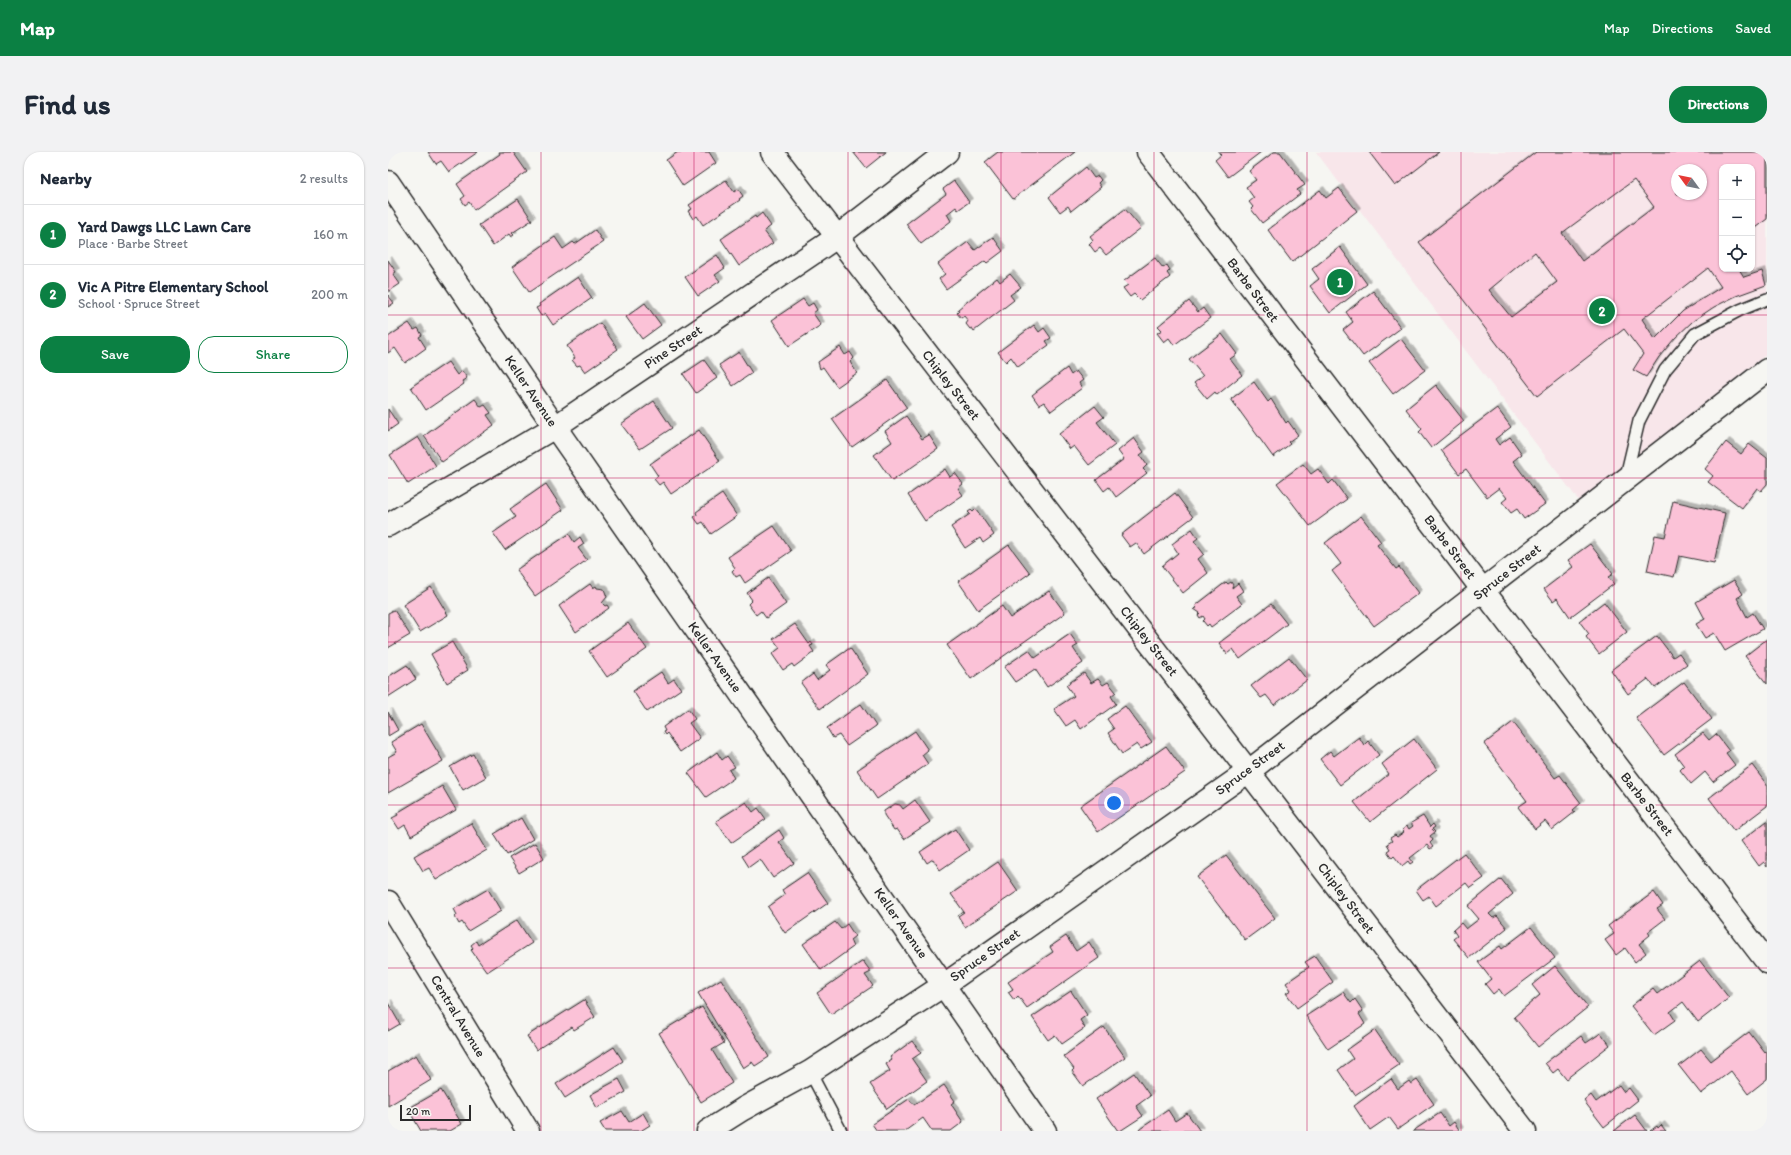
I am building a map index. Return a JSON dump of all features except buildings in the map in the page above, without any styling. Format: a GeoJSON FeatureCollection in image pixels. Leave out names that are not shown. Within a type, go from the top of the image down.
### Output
{"type":"FeatureCollection","features":[{"type":"Feature","properties":{"kind":"street","name":"Chipley Street"},"geometry":{"type":"LineString","coordinates":[[772,152],[1525,1131]]}},
{"type":"Feature","properties":{"kind":"street","name":"Pine Street"},"geometry":{"type":"LineString","coordinates":[[388,525],[555,427],[837,237],[947,152]]}},
{"type":"Feature","properties":{"kind":"street","name":"Barbe Street"},"geometry":{"type":"LineString","coordinates":[[1148,152],[1767,962]]}},
{"type":"Feature","properties":{"kind":"street","name":"Keller Avenue"},"geometry":{"type":"LineString","coordinates":[[388,182],[555,427],[1045,1131]]}},
{"type":"Feature","properties":{"kind":"street","name":"Spruce Street"},"geometry":{"type":"LineString","coordinates":[[708,1131],[743,1109],[810,1072],[944,985],[1249,771],[1767,370]]}},
{"type":"Feature","properties":{"kind":"street","name":"Central Avenue"},"geometry":{"type":"LineString","coordinates":[[388,902],[528,1131]]}},
{"type":"Feature","properties":{"kind":"lane"},"geometry":{"type":"LineString","coordinates":[[1625,480],[1639,421],[1665,370],[1695,334],[1740,310],[1767,299]]}},
{"type":"Feature","properties":{"kind":"lane"},"geometry":{"type":"LineString","coordinates":[[810,1072],[841,1131]]}},
{"type":"Feature","properties":{"kind":"shaded area"},"geometry":{"type":"Polygon","coordinates":[[[1316,152],[1767,152],[1767,354],[1579,501],[1316,152]]]}},
{"type":"Feature","properties":{"kind":"place","name":"Yard Dawgs LLC Lawn Care"},"geometry":{"type":"Point","coordinates":[1340,282]}},
{"type":"Feature","properties":{"kind":"place","name":"Vic A Pitre Elementary School"},"geometry":{"type":"Point","coordinates":[1602,311]}}]}
